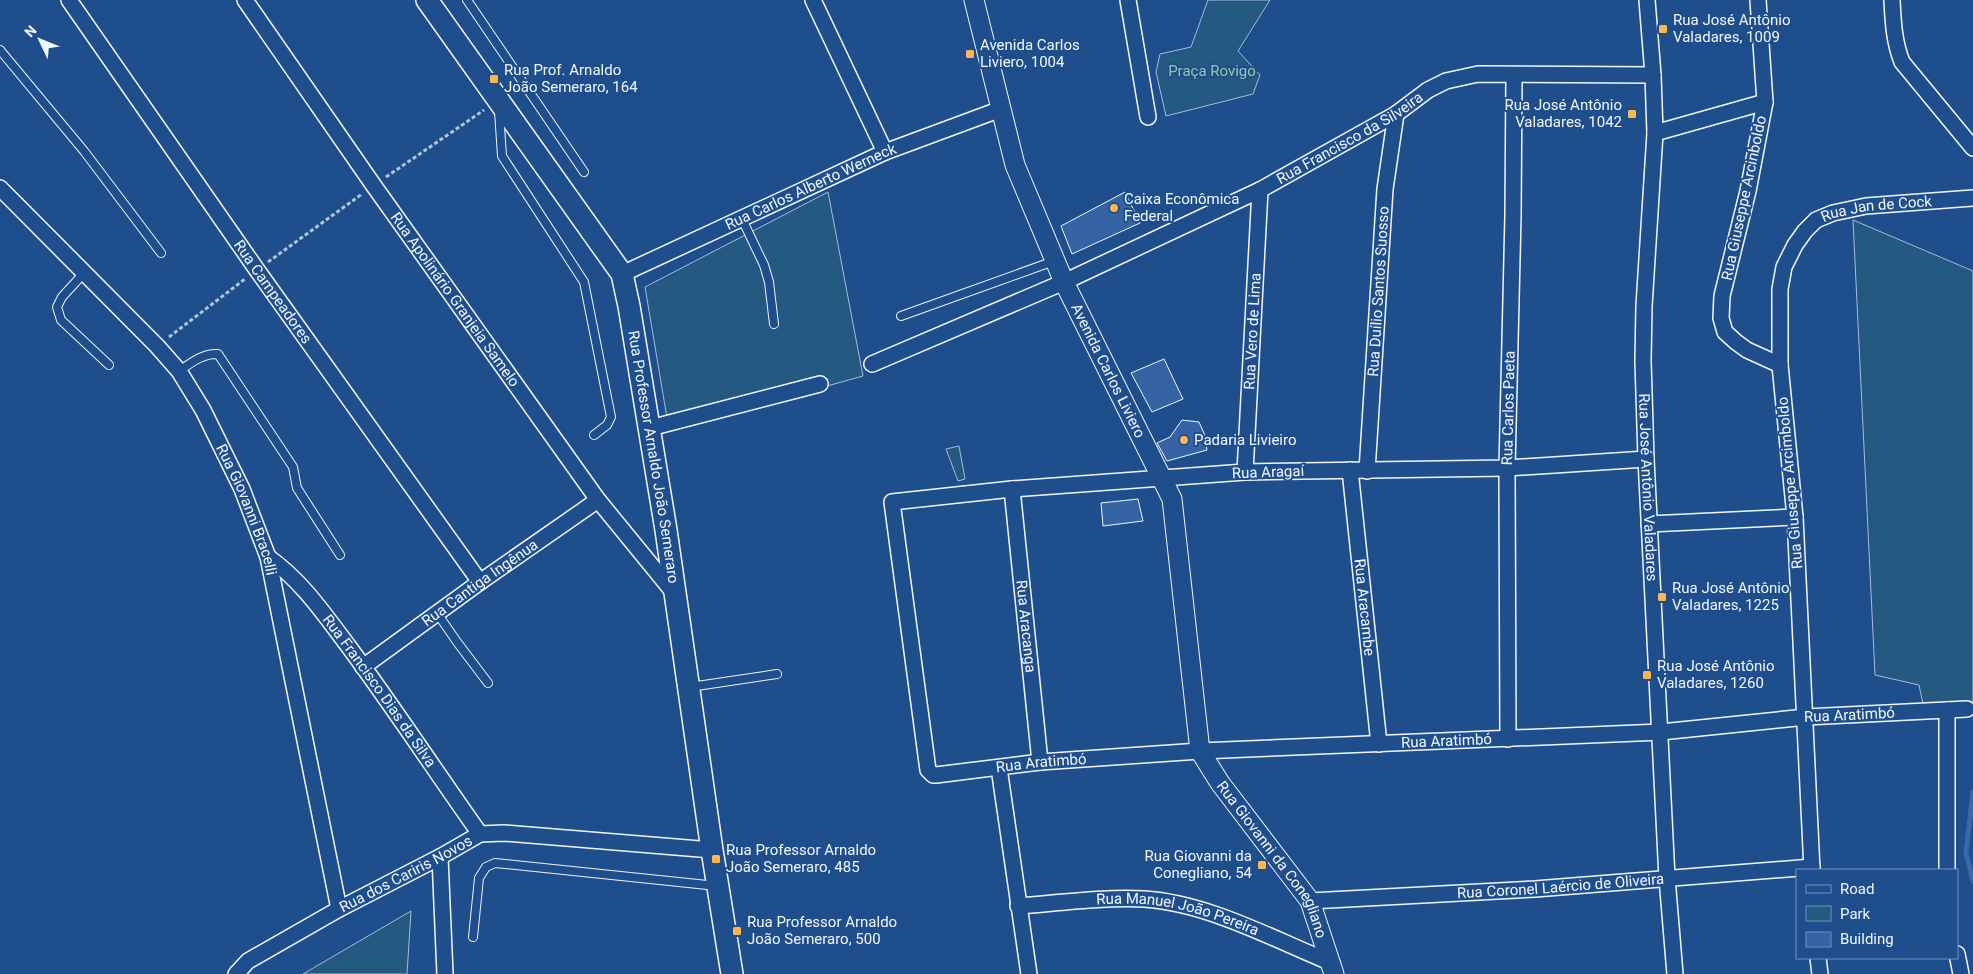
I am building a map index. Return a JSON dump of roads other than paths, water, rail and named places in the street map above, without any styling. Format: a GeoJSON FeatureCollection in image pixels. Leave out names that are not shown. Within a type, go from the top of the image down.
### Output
{"type":"FeatureCollection","features":[{"type":"Feature","properties":{"kind":"main road","name":"Rua Professor Arnaldo João Semeraro"},"geometry":{"type":"LineString","coordinates":[[427,0],[622,274],[630,306],[650,428],[732,974]]}},
{"type":"Feature","properties":{"kind":"street","name":"Rua Campeadores"},"geometry":{"type":"LineString","coordinates":[[69,0],[257,270],[480,582]]}},
{"type":"Feature","properties":{"kind":"street","name":"Rua Apolinário Granjeia Samelo"},"geometry":{"type":"LineString","coordinates":[[245,0],[374,186],[598,500],[675,594]]}},
{"type":"Feature","properties":{"kind":"street"},"geometry":{"type":"LineString","coordinates":[[813,0],[885,152]]}},
{"type":"Feature","properties":{"kind":"street","name":"Avenida Carlos Liviero"},"geometry":{"type":"LineString","coordinates":[[974,0],[1014,165],[1064,282],[1172,499],[1200,751]]}},
{"type":"Feature","properties":{"kind":"street"},"geometry":{"type":"LineString","coordinates":[[1128,0],[1148,117]]}},
{"type":"Feature","properties":{"kind":"street","name":"Rua José Antônio Valadares"},"geometry":{"type":"LineString","coordinates":[[1647,0],[1655,133],[1644,306],[1643,361],[1649,524],[1667,878],[1675,974]]}},
{"type":"Feature","properties":{"kind":"street","name":"Rua Giuseppe Arcinboldo"},"geometry":{"type":"LineString","coordinates":[[1758,0],[1765,102],[1748,191],[1722,296],[1721,318],[1725,332],[1736,342],[1747,350],[1780,365]]}},
{"type":"Feature","properties":{"kind":"street"},"geometry":{"type":"LineString","coordinates":[[1892,0],[1897,50],[1902,62],[1973,148]]}},
{"type":"Feature","properties":{"kind":"street","name":"Rua Francisco da Silveira"},"geometry":{"type":"LineString","coordinates":[[872,364],[1064,282],[1260,190],[1396,114],[1428,90],[1446,81],[1478,74],[1514,76],[1653,75]]}},
{"type":"Feature","properties":{"kind":"street","name":"Rua Carlos Paeta"},"geometry":{"type":"LineString","coordinates":[[1508,739],[1507,468],[1514,76]]}},
{"type":"Feature","properties":{"kind":"street"},"geometry":{"type":"LineString","coordinates":[[1655,133],[1765,102]]}},
{"type":"Feature","properties":{"kind":"street","name":"Rua Carlos Alberto Werneck"},"geometry":{"type":"LineString","coordinates":[[622,274],[885,152],[1001,109]]}},
{"type":"Feature","properties":{"kind":"street","name":"Rua Duílio Santos Suosso"},"geometry":{"type":"LineString","coordinates":[[1367,471],[1385,189],[1396,114]]}},
{"type":"Feature","properties":{"kind":"street","name":"Rua Giovanni Bracelli"},"geometry":{"type":"LineString","coordinates":[[0,188],[157,346],[179,371],[204,410],[242,489],[268,557],[339,909]]}},
{"type":"Feature","properties":{"kind":"street","name":"Rua Vero de Lima"},"geometry":{"type":"LineString","coordinates":[[1245,472],[1260,190]]}},
{"type":"Feature","properties":{"kind":"street","name":"Rua Jan de Cock"},"geometry":{"type":"LineString","coordinates":[[1780,365],[1780,289],[1784,267],[1795,245],[1816,220],[1832,213],[1866,206],[1973,198]]}},
{"type":"Feature","properties":{"kind":"street","name":"Rua Giuseppe Arcimboldo"},"geometry":{"type":"LineString","coordinates":[[1780,365],[1795,517],[1812,868]]}},
{"type":"Feature","properties":{"kind":"street"},"geometry":{"type":"LineString","coordinates":[[650,428],[820,384]]}},
{"type":"Feature","properties":{"kind":"street","name":"Rua Aragaí"},"geometry":{"type":"LineString","coordinates":[[928,770],[892,502],[1012,490],[1245,472],[1507,468],[1646,459]]}},
{"type":"Feature","properties":{"kind":"street","name":"Rua Aracambe"},"geometry":{"type":"LineString","coordinates":[[1350,470],[1379,744]]}},
{"type":"Feature","properties":{"kind":"street","name":"Rua Aracanga"},"geometry":{"type":"LineString","coordinates":[[1012,490],[1040,762]]}},
{"type":"Feature","properties":{"kind":"street","name":"Rua Cantiga Ingênua"},"geometry":{"type":"LineString","coordinates":[[363,666],[598,500]]}},
{"type":"Feature","properties":{"kind":"street"},"geometry":{"type":"LineString","coordinates":[[1649,524],[1795,517]]}},
{"type":"Feature","properties":{"kind":"street","name":"Rua Francisco Dias da Silva"},"geometry":{"type":"LineString","coordinates":[[268,557],[295,579],[363,666],[480,834]]}},
{"type":"Feature","properties":{"kind":"street","name":"Rua Aratimbó"},"geometry":{"type":"LineString","coordinates":[[928,770],[933,775],[936,775],[1040,762],[1200,751],[1660,732],[1806,718],[1966,709]]}},
{"type":"Feature","properties":{"kind":"street"},"geometry":{"type":"LineString","coordinates":[[1947,710],[1947,869]]}},
{"type":"Feature","properties":{"kind":"street","name":"Rua Giovanni da Conegliano"},"geometry":{"type":"LineString","coordinates":[[1200,751],[1220,783],[1310,901],[1333,968]]}},
{"type":"Feature","properties":{"kind":"street"},"geometry":{"type":"LineString","coordinates":[[999,768],[1029,974]]}},
{"type":"Feature","properties":{"kind":"street","name":"Rua dos Cariris Novos"},"geometry":{"type":"LineString","coordinates":[[236,974],[248,961],[339,909],[440,857],[480,834],[504,833],[712,850]]}},
{"type":"Feature","properties":{"kind":"street"},"geometry":{"type":"LineString","coordinates":[[440,857],[445,974]]}},
{"type":"Feature","properties":{"kind":"street","name":"Rua Coronel Laércio de Oliveira"},"geometry":{"type":"LineString","coordinates":[[1798,869],[1812,868]]}},
{"type":"Feature","properties":{"kind":"street","name":"Rua Coronel Laércio de Oliveira"},"geometry":{"type":"LineString","coordinates":[[1310,901],[1535,890],[1796,869]]}},
{"type":"Feature","properties":{"kind":"street","name":"Rua Manuel João Pereira"},"geometry":{"type":"LineString","coordinates":[[1018,906],[1098,900],[1145,899],[1195,909],[1240,924],[1333,968]]}},
{"type":"Feature","properties":{"kind":"street"},"geometry":{"type":"LineString","coordinates":[[1818,959],[1820,974]]}},
{"type":"Feature","properties":{"kind":"street"},"geometry":{"type":"LineString","coordinates":[[1958,959],[1961,974]]}},
{"type":"Feature","properties":{"kind":"lane"},"geometry":{"type":"LineString","coordinates":[[468,0],[584,172]]}},
{"type":"Feature","properties":{"kind":"lane"},"geometry":{"type":"LineString","coordinates":[[0,50],[84,151],[161,252]]}},
{"type":"Feature","properties":{"kind":"lane"},"geometry":{"type":"LineString","coordinates":[[499,100],[502,156],[584,282],[611,417],[607,425],[594,435]]}},
{"type":"Feature","properties":{"kind":"lane"},"geometry":{"type":"LineString","coordinates":[[742,219],[764,265],[769,282],[774,324]]}},
{"type":"Feature","properties":{"kind":"lane"},"geometry":{"type":"LineString","coordinates":[[900,316],[1054,260]]}},
{"type":"Feature","properties":{"kind":"lane"},"geometry":{"type":"LineString","coordinates":[[84,273],[62,297],[58,308],[61,320],[108,365]]}},
{"type":"Feature","properties":{"kind":"lane"},"geometry":{"type":"LineString","coordinates":[[179,371],[193,361],[210,354],[218,354],[293,467],[297,488],[340,556]]}},
{"type":"Feature","properties":{"kind":"lane"},"geometry":{"type":"LineString","coordinates":[[437,612],[488,683]]}},
{"type":"Feature","properties":{"kind":"lane"},"geometry":{"type":"LineString","coordinates":[[689,687],[777,674]]}},
{"type":"Feature","properties":{"kind":"lane"},"geometry":{"type":"LineString","coordinates":[[473,937],[479,878],[486,867],[494,863],[718,886]]}},
{"type":"Feature","properties":{"kind":"waterway"},"geometry":{"type":"LineString","coordinates":[[1973,792],[1966,853],[1973,881]]}},
{"type":"Feature","properties":{"kind":"place","name":"Rua José Antônio Valadares, 1009"},"geometry":{"type":"Point","coordinates":[1663,29]}},
{"type":"Feature","properties":{"kind":"place","name":"Avenida Carlos Liviero, 1004"},"geometry":{"type":"Point","coordinates":[970,54]}},
{"type":"Feature","properties":{"kind":"place","name":"Rua Prof. Arnaldo João Semeraro, 164"},"geometry":{"type":"Point","coordinates":[494,79]}},
{"type":"Feature","properties":{"kind":"place","name":"Rua José Antônio Valadares, 1042"},"geometry":{"type":"Point","coordinates":[1632,114]}},
{"type":"Feature","properties":{"kind":"place","name":"Caixa Econômica Federal"},"geometry":{"type":"Point","coordinates":[1114,208]}},
{"type":"Feature","properties":{"kind":"place","name":"Padaria Livieiro"},"geometry":{"type":"Point","coordinates":[1184,440]}},
{"type":"Feature","properties":{"kind":"place","name":"Rua José Antônio Valadares, 1225"},"geometry":{"type":"Point","coordinates":[1662,597]}},
{"type":"Feature","properties":{"kind":"place","name":"Rua José Antônio Valadares, 1260"},"geometry":{"type":"Point","coordinates":[1647,675]}},
{"type":"Feature","properties":{"kind":"place","name":"Rua Professor Arnaldo João Semeraro, 485"},"geometry":{"type":"Point","coordinates":[716,859]}},
{"type":"Feature","properties":{"kind":"place","name":"Rua Giovanni da Conegliano, 54"},"geometry":{"type":"Point","coordinates":[1262,865]}},
{"type":"Feature","properties":{"kind":"place","name":"Rua Professor Arnaldo João Semeraro, 500"},"geometry":{"type":"Point","coordinates":[737,931]}},
{"type":"Feature","properties":{"kind":"park label","name":"Praça Rovigo"},"geometry":{"type":"Point","coordinates":[1212,71]}}]}
